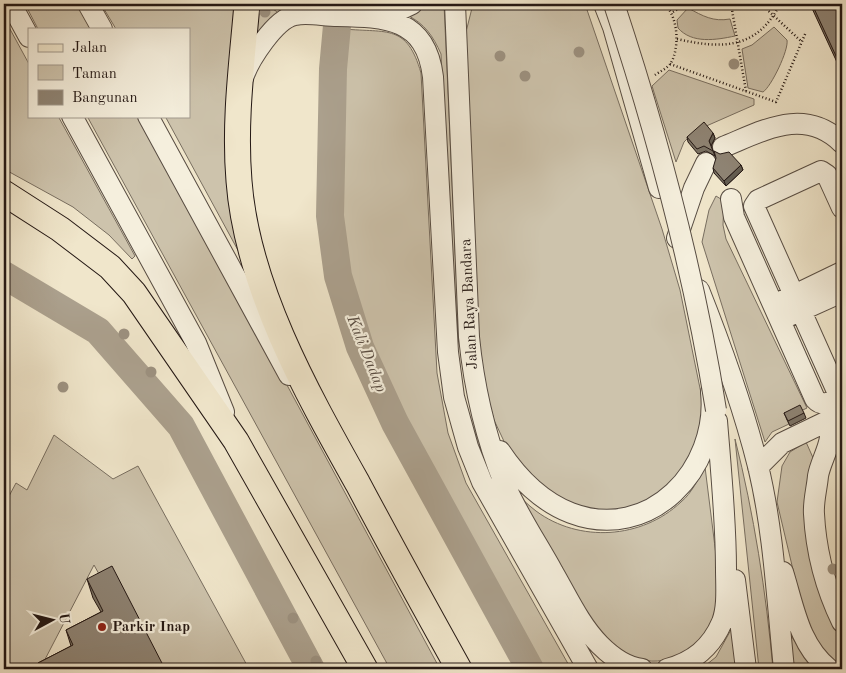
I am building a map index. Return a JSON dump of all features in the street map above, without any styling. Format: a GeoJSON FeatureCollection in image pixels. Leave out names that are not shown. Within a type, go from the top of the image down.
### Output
{"type":"FeatureCollection","features":[{"type":"Feature","properties":{"kind":"main road"},"geometry":{"type":"LineString","coordinates":[[248,4],[238,95],[239,181],[244,218],[268,299],[314,405],[459,669]]}},
{"type":"Feature","properties":{"kind":"main road"},"geometry":{"type":"LineString","coordinates":[[4,194],[60,229],[110,267],[139,300],[236,441],[365,669]]}},
{"type":"Feature","properties":{"kind":"street"},"geometry":{"type":"LineString","coordinates":[[11,4],[28,35]]}},
{"type":"Feature","properties":{"kind":"street"},"geometry":{"type":"LineString","coordinates":[[88,4],[101,28]]}},
{"type":"Feature","properties":{"kind":"street"},"geometry":{"type":"LineString","coordinates":[[379,17],[412,4]]}},
{"type":"Feature","properties":{"kind":"street","name":"Jalan Raya Bandara"},"geometry":{"type":"LineString","coordinates":[[455,4],[472,365],[488,433],[505,484],[517,509],[587,630],[612,656],[626,665],[642,669]]}},
{"type":"Feature","properties":{"kind":"street"},"geometry":{"type":"LineString","coordinates":[[457,57],[464,4]]}},
{"type":"Feature","properties":{"kind":"street"},"geometry":{"type":"LineString","coordinates":[[597,4],[613,27]]}},
{"type":"Feature","properties":{"kind":"street"},"geometry":{"type":"LineString","coordinates":[[604,4],[613,27],[658,182],[677,238],[725,357],[758,467],[769,527],[784,669]]}},
{"type":"Feature","properties":{"kind":"street"},"geometry":{"type":"LineString","coordinates":[[614,4],[668,183],[690,271],[716,410],[726,529],[726,602],[722,620],[708,646],[698,655],[688,662],[667,669]]}},
{"type":"Feature","properties":{"kind":"street"},"geometry":{"type":"LineString","coordinates":[[238,95],[249,63],[277,26],[292,11],[379,17],[400,24],[418,37],[425,45],[431,60],[448,352],[454,397],[468,447],[482,482],[588,669]]}},
{"type":"Feature","properties":{"kind":"street"},"geometry":{"type":"LineString","coordinates":[[73,118],[196,343],[236,441]]}},
{"type":"Feature","properties":{"kind":"street"},"geometry":{"type":"LineString","coordinates":[[149,118],[275,352],[294,384],[314,405]]}},
{"type":"Feature","properties":{"kind":"street"},"geometry":{"type":"LineString","coordinates":[[723,148],[772,126],[790,123],[821,130],[842,143]]}},
{"type":"Feature","properties":{"kind":"street"},"geometry":{"type":"LineString","coordinates":[[677,238],[694,188],[706,163]]}},
{"type":"Feature","properties":{"kind":"street"},"geometry":{"type":"LineString","coordinates":[[842,208],[827,175],[821,171],[755,202],[754,210],[797,303],[833,411],[831,433],[820,464],[814,513],[819,555],[829,595],[842,622]]}},
{"type":"Feature","properties":{"kind":"street"},"geometry":{"type":"LineString","coordinates":[[731,199],[734,217],[815,399],[833,411]]}},
{"type":"Feature","properties":{"kind":"street"},"geometry":{"type":"LineString","coordinates":[[777,312],[797,303],[842,272]]}},
{"type":"Feature","properties":{"kind":"street"},"geometry":{"type":"LineString","coordinates":[[488,433],[525,483],[538,495],[571,513],[588,518],[620,518],[650,510],[662,502],[674,493],[692,472],[706,444],[711,416],[709,367],[699,290]]}},
{"type":"Feature","properties":{"kind":"street"},"geometry":{"type":"LineString","coordinates":[[797,303],[842,292]]}},
{"type":"Feature","properties":{"kind":"street"},"geometry":{"type":"LineString","coordinates":[[448,352],[468,307]]}},
{"type":"Feature","properties":{"kind":"street"},"geometry":{"type":"LineString","coordinates":[[758,467],[782,443],[833,411]]}},
{"type":"Feature","properties":{"kind":"street"},"geometry":{"type":"LineString","coordinates":[[769,527],[804,639],[810,651],[830,669]]}},
{"type":"Feature","properties":{"kind":"street"},"geometry":{"type":"LineString","coordinates":[[726,529],[741,612],[746,669]]}},
{"type":"Feature","properties":{"kind":"path"},"geometry":{"type":"LineString","coordinates":[[654,75],[670,64],[677,39],[673,12],[665,4]]}},
{"type":"Feature","properties":{"kind":"path"},"geometry":{"type":"LineString","coordinates":[[673,12],[686,4]]}},
{"type":"Feature","properties":{"kind":"path"},"geometry":{"type":"LineString","coordinates":[[730,4],[746,91]]}},
{"type":"Feature","properties":{"kind":"path"},"geometry":{"type":"LineString","coordinates":[[761,4],[802,42]]}},
{"type":"Feature","properties":{"kind":"path"},"geometry":{"type":"LineString","coordinates":[[677,39],[710,46],[737,43],[760,31],[774,17],[780,4]]}},
{"type":"Feature","properties":{"kind":"path"},"geometry":{"type":"LineString","coordinates":[[670,64],[776,102],[806,32]]}},
{"type":"Feature","properties":{"kind":"green space"},"geometry":{"type":"Polygon","coordinates":[[[25,4],[80,4],[93,28],[37,28],[25,4]]]}},
{"type":"Feature","properties":{"kind":"green space"},"geometry":{"type":"Polygon","coordinates":[[[101,4],[239,4],[240,254],[166,118],[190,118],[190,28],[115,28],[101,4]]]}},
{"type":"Feature","properties":{"kind":"green space"},"geometry":{"type":"Polygon","coordinates":[[[258,4],[267,4],[277,12],[285,15],[255,37],[258,4]]]}},
{"type":"Feature","properties":{"kind":"green space"},"geometry":{"type":"Polygon","coordinates":[[[426,4],[444,4],[458,313],[452,324],[441,54],[428,31],[419,22],[407,15],[426,4]]]}},
{"type":"Feature","properties":{"kind":"green space"},"geometry":{"type":"Polygon","coordinates":[[[473,4],[585,4],[662,229],[680,290],[703,403],[700,427],[689,461],[664,490],[640,505],[616,511],[589,511],[558,499],[535,485],[509,452],[494,420],[479,364],[465,36],[473,4]]]}},
{"type":"Feature","properties":{"kind":"green space"},"geometry":{"type":"Polygon","coordinates":[[[688,8],[713,19],[730,19],[735,36],[705,40],[690,37],[678,28],[677,20],[688,8]]]}},
{"type":"Feature","properties":{"kind":"green space"},"geometry":{"type":"Polygon","coordinates":[[[4,18],[28,62],[28,118],[59,118],[135,256],[132,259],[109,235],[73,207],[4,169],[4,18]]]}},
{"type":"Feature","properties":{"kind":"green space"},"geometry":{"type":"Polygon","coordinates":[[[774,27],[787,40],[779,68],[763,92],[748,88],[742,49],[752,45],[774,27]]]}},
{"type":"Feature","properties":{"kind":"green space"},"geometry":{"type":"Polygon","coordinates":[[[344,29],[394,34],[409,46],[421,73],[437,373],[448,433],[466,483],[571,669],[534,669],[398,421],[364,347],[342,276],[335,216],[339,73],[344,29]]]}},
{"type":"Feature","properties":{"kind":"green space"},"geometry":{"type":"Polygon","coordinates":[[[669,70],[754,99],[754,105],[695,131],[684,142],[676,162],[652,86],[669,70]]]}},
{"type":"Feature","properties":{"kind":"green space"},"geometry":{"type":"Polygon","coordinates":[[[88,118],[143,118],[440,669],[390,669],[88,118]]]}},
{"type":"Feature","properties":{"kind":"green space"},"geometry":{"type":"Polygon","coordinates":[[[716,196],[724,201],[723,225],[726,239],[807,408],[786,418],[789,424],[772,432],[765,442],[702,242],[709,210],[716,196]]]}},
{"type":"Feature","properties":{"kind":"green space"},"geometry":{"type":"Polygon","coordinates":[[[54,435],[113,479],[138,466],[249,669],[165,669],[105,585],[94,565],[40,669],[4,669],[4,496],[8,498],[16,483],[27,490],[54,435]]]}},
{"type":"Feature","properties":{"kind":"green space"},"geometry":{"type":"Polygon","coordinates":[[[735,439],[758,553],[773,669],[759,669],[735,439]]]}},
{"type":"Feature","properties":{"kind":"green space"},"geometry":{"type":"Polygon","coordinates":[[[806,442],[814,460],[825,603],[842,637],[842,669],[828,659],[818,647],[803,612],[777,502],[782,466],[790,452],[806,442]]]}},
{"type":"Feature","properties":{"kind":"green space"},"geometry":{"type":"Polygon","coordinates":[[[705,467],[718,576],[716,611],[711,627],[702,640],[688,651],[669,659],[646,661],[636,658],[618,648],[594,626],[513,490],[533,509],[553,521],[571,528],[590,532],[629,530],[648,524],[681,502],[694,486],[705,467]]]}},
{"type":"Feature","properties":{"kind":"green space"},"geometry":{"type":"Polygon","coordinates":[[[733,626],[736,669],[701,669],[716,657],[733,626]]]}},
{"type":"Feature","properties":{"kind":"green space"},"geometry":{"type":"Polygon","coordinates":[[[788,631],[813,669],[792,669],[788,631]]]}},
{"type":"Feature","properties":{"kind":"building"},"geometry":{"type":"Polygon","coordinates":[[[812,4],[842,4],[842,69],[812,4]]]}},
{"type":"Feature","properties":{"kind":"building"},"geometry":{"type":"Polygon","coordinates":[[[704,122],[713,133],[709,141],[713,151],[704,146],[697,149],[687,137],[704,122]]]}},
{"type":"Feature","properties":{"kind":"building"},"geometry":{"type":"Polygon","coordinates":[[[714,151],[720,154],[729,152],[741,165],[724,181],[713,168],[716,158],[714,151]]]}},
{"type":"Feature","properties":{"kind":"building"},"geometry":{"type":"Polygon","coordinates":[[[800,405],[804,413],[788,421],[784,413],[800,405]]]}},
{"type":"Feature","properties":{"kind":"building","name":"Parkir Inap"},"geometry":{"type":"Polygon","coordinates":[[[112,566],[165,669],[41,669],[38,663],[73,645],[66,630],[103,611],[87,579],[112,566]]]}},
{"type":"Feature","properties":{"kind":"waterway","name":"Kali Dadap"},"geometry":{"type":"LineString","coordinates":[[339,4],[333,69],[330,216],[338,276],[360,347],[395,423],[530,669]]}},
{"type":"Feature","properties":{"kind":"waterway","name":"Kali Dadap"},"geometry":{"type":"LineString","coordinates":[[4,275],[98,331],[181,426],[311,669]]}},
{"type":"Feature","properties":{"kind":"place","name":"Parkir Inap"},"geometry":{"type":"Point","coordinates":[102,627]}}]}
